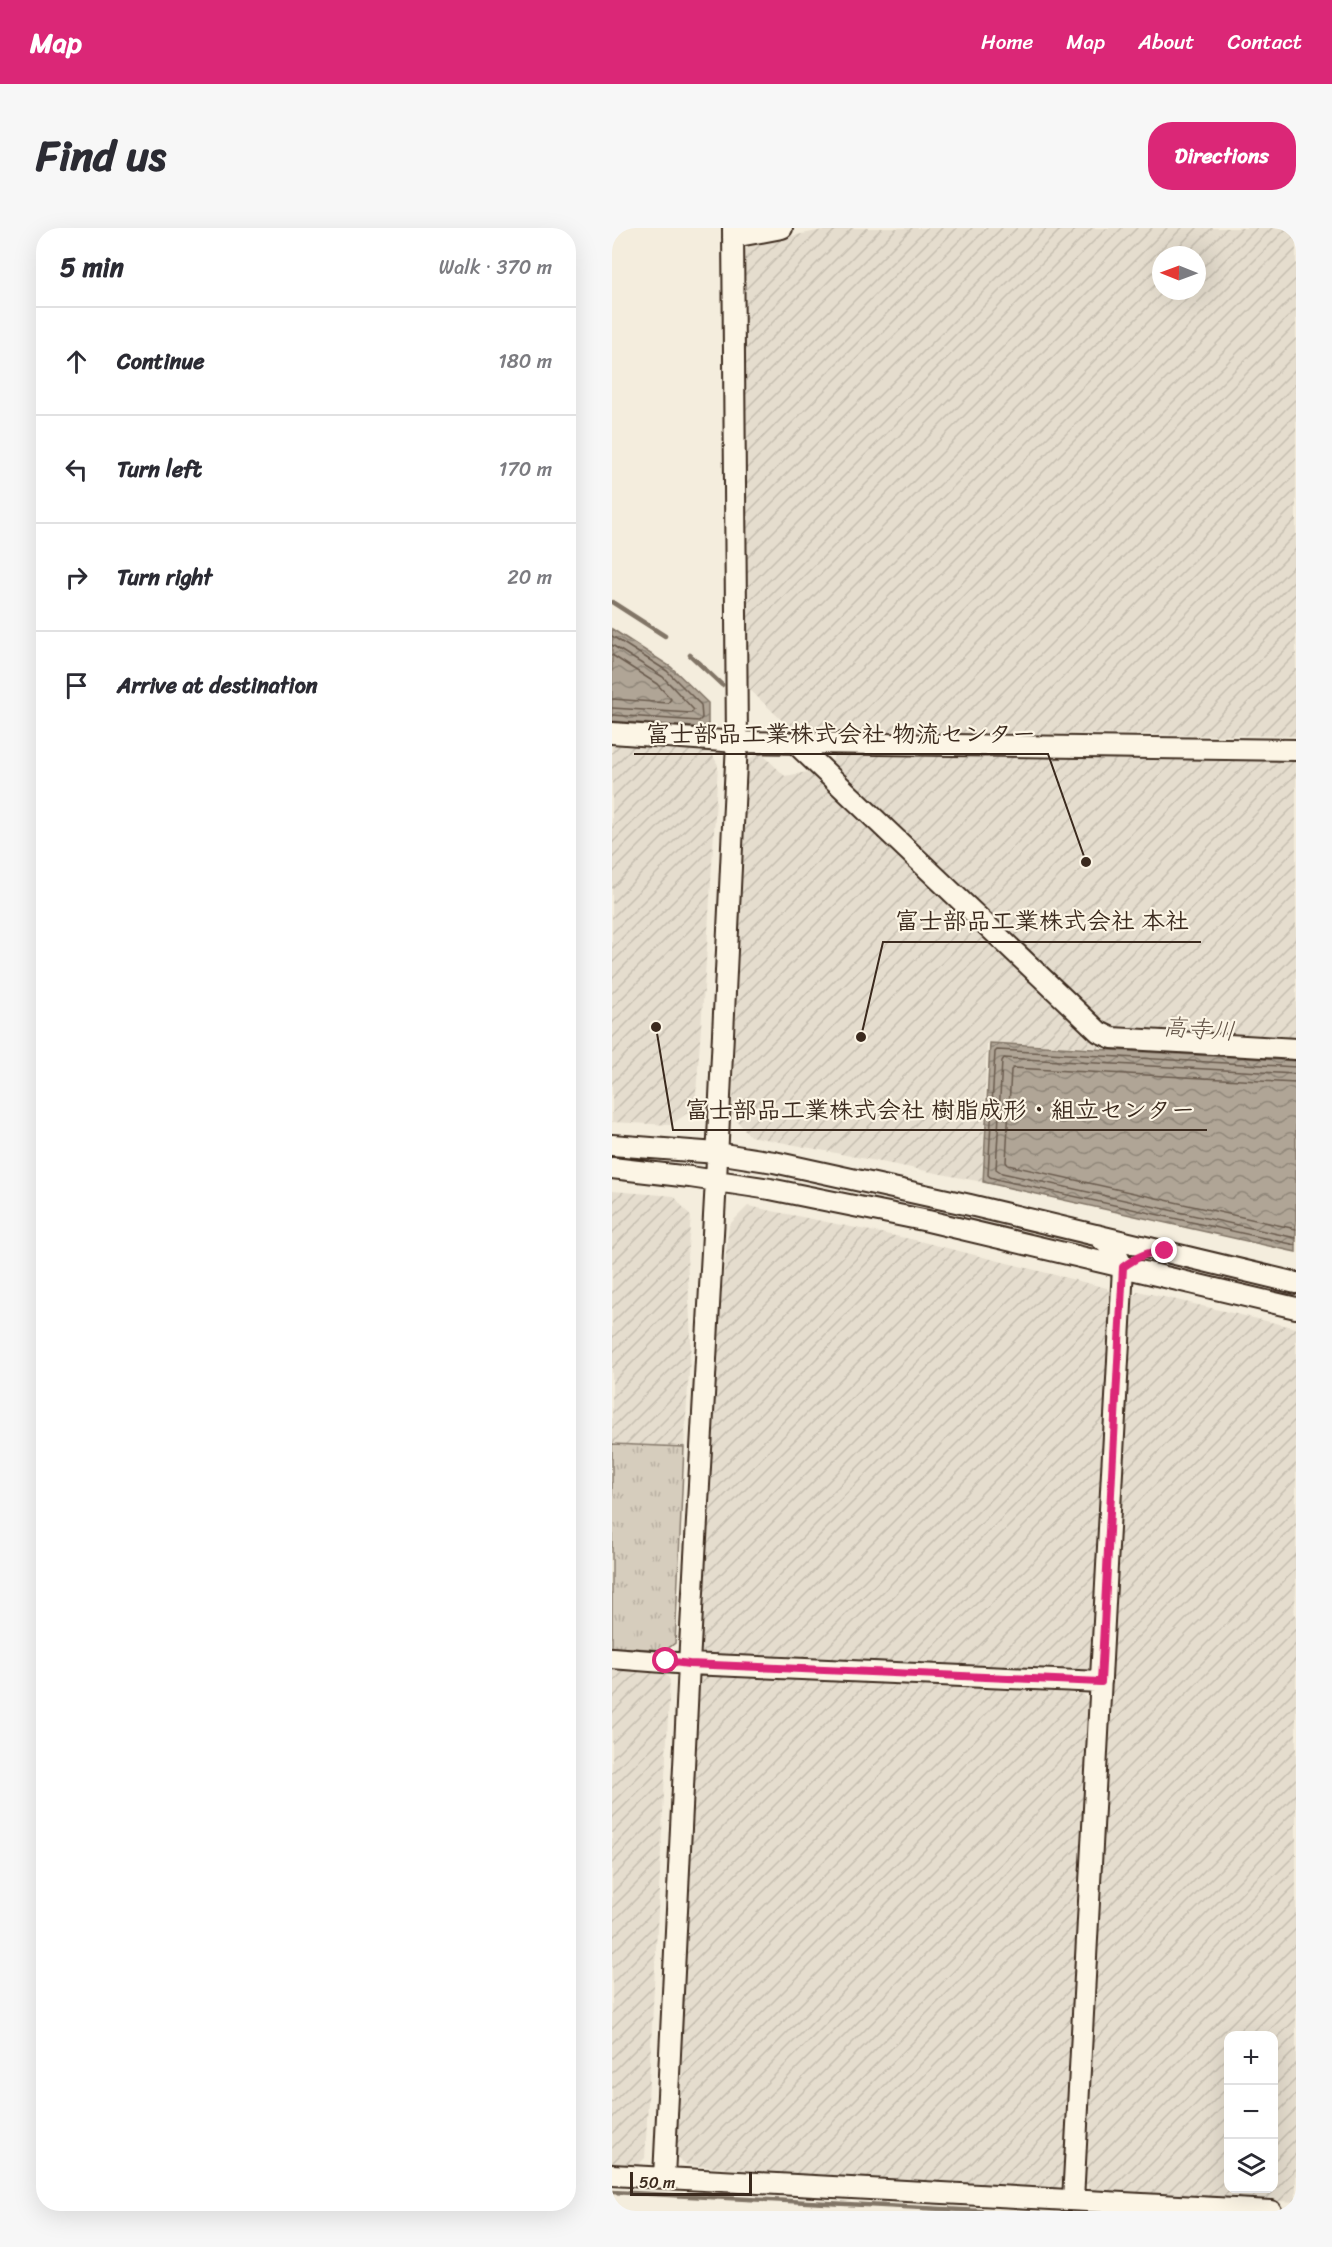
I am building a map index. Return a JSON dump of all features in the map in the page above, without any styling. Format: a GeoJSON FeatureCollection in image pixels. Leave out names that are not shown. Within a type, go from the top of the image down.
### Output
{"type":"FeatureCollection","features":[{"type":"Feature","properties":{"kind":"street"},"geometry":{"type":"LineString","coordinates":[[664,2177],[737,742],[733,233],[782,228]]}},
{"type":"Feature","properties":{"kind":"street"},"geometry":{"type":"LineString","coordinates":[[612,733],[737,742],[1296,750]]}},
{"type":"Feature","properties":{"kind":"street"},"geometry":{"type":"LineString","coordinates":[[794,742],[1099,1032],[1112,1038],[1296,1049]]}},
{"type":"Feature","properties":{"kind":"street"},"geometry":{"type":"LineString","coordinates":[[612,1145],[717,1153],[797,1167],[970,1205],[1296,1283]]}},
{"type":"Feature","properties":{"kind":"street"},"geometry":{"type":"LineString","coordinates":[[612,1168],[716,1180],[770,1189],[928,1221],[1296,1308]]}},
{"type":"Feature","properties":{"kind":"street"},"geometry":{"type":"LineString","coordinates":[[1073,2200],[1123,1267],[1115,1251],[1096,1235]]}},
{"type":"Feature","properties":{"kind":"street"},"geometry":{"type":"LineString","coordinates":[[1123,1267],[1151,1251],[1165,1251]]}},
{"type":"Feature","properties":{"kind":"street"},"geometry":{"type":"LineString","coordinates":[[612,1658],[689,1664],[1101,1682]]}},
{"type":"Feature","properties":{"kind":"street"},"geometry":{"type":"LineString","coordinates":[[612,2175],[1271,2211]]}},
{"type":"Feature","properties":{"kind":"shaded area"},"geometry":{"type":"Polygon","coordinates":[[[834,228],[1296,228],[1296,736],[793,731],[746,686],[741,255],[749,244],[834,228]]]}},
{"type":"Feature","properties":{"kind":"shaded area"},"geometry":{"type":"Polygon","coordinates":[[[612,745],[710,750],[718,765],[695,1107],[671,1125],[612,1122],[612,745]]]}},
{"type":"Feature","properties":{"kind":"shaded area"},"geometry":{"type":"Polygon","coordinates":[[[759,751],[785,776],[830,768],[835,753],[1296,758],[1296,1041],[1100,1038],[1099,1048],[987,1042],[982,1182],[750,1136],[732,1115],[747,762],[759,751]]]}},
{"type":"Feature","properties":{"kind":"shaded area"},"geometry":{"type":"Polygon","coordinates":[[[612,1191],[674,1196],[691,1217],[687,1256],[691,1342],[684,1447],[612,1444],[612,1191]]]}},
{"type":"Feature","properties":{"kind":"shaded area"},"geometry":{"type":"Polygon","coordinates":[[[748,1206],[915,1240],[1107,1288],[1114,1303],[1094,1668],[1082,1676],[894,1663],[706,1656],[698,1647],[716,1343],[729,1225],[748,1206]]]}},
{"type":"Feature","properties":{"kind":"shaded area"},"geometry":{"type":"Polygon","coordinates":[[[1138,1291],[1296,1328],[1296,1592],[1294,1614],[1296,1615],[1296,2202],[1090,2190],[1083,2178],[1131,1300],[1138,1291]]]}},
{"type":"Feature","properties":{"kind":"shaded area"},"geometry":{"type":"Polygon","coordinates":[[[612,1667],[663,1670],[670,1680],[645,2158],[637,2166],[612,2164],[612,1667]]]}},
{"type":"Feature","properties":{"kind":"shaded area"},"geometry":{"type":"Polygon","coordinates":[[[706,1673],[1083,1694],[1090,1704],[1065,2179],[1056,2188],[831,2177],[687,2165],[675,2156],[680,2011],[699,1679],[706,1673]]]}},
{"type":"Feature","properties":{"kind":"green space"},"geometry":{"type":"Polygon","coordinates":[[[612,1444],[684,1447],[675,1643],[666,1650],[612,1647],[612,1444]]]}},
{"type":"Feature","properties":{"kind":"water"},"geometry":{"type":"Polygon","coordinates":[[[612,629],[671,667],[708,703],[708,728],[612,721],[612,629]]]}},
{"type":"Feature","properties":{"kind":"water"},"geometry":{"type":"Polygon","coordinates":[[[990,1043],[1296,1061],[1296,1252],[983,1182],[990,1043]]]}},
{"type":"Feature","properties":{"kind":"waterway","name":"高寺川"},"geometry":{"type":"LineString","coordinates":[[612,602],[665,636]]}},
{"type":"Feature","properties":{"kind":"waterway","name":"高寺川"},"geometry":{"type":"LineString","coordinates":[[690,655],[722,685]]}},
{"type":"Feature","properties":{"kind":"waterway"},"geometry":{"type":"LineString","coordinates":[[612,2192],[981,2211]]}},
{"type":"Feature","properties":{"kind":"place","name":"富士部品工業株式会社 物流センター"},"geometry":{"type":"Point","coordinates":[1086,862]}},
{"type":"Feature","properties":{"kind":"place","name":"富士部品工業株式会社 樹脂成形・組立センター"},"geometry":{"type":"Point","coordinates":[656,1027]}},
{"type":"Feature","properties":{"kind":"place","name":"富士部品工業株式会社 本社"},"geometry":{"type":"Point","coordinates":[861,1037]}},
{"type":"Feature","properties":{"kind":"route"},"geometry":{"type":"LineString","coordinates":[[666,1661],[689,1664],[1101,1682],[1123,1267],[1151,1251],[1165,1251]]}}]}
